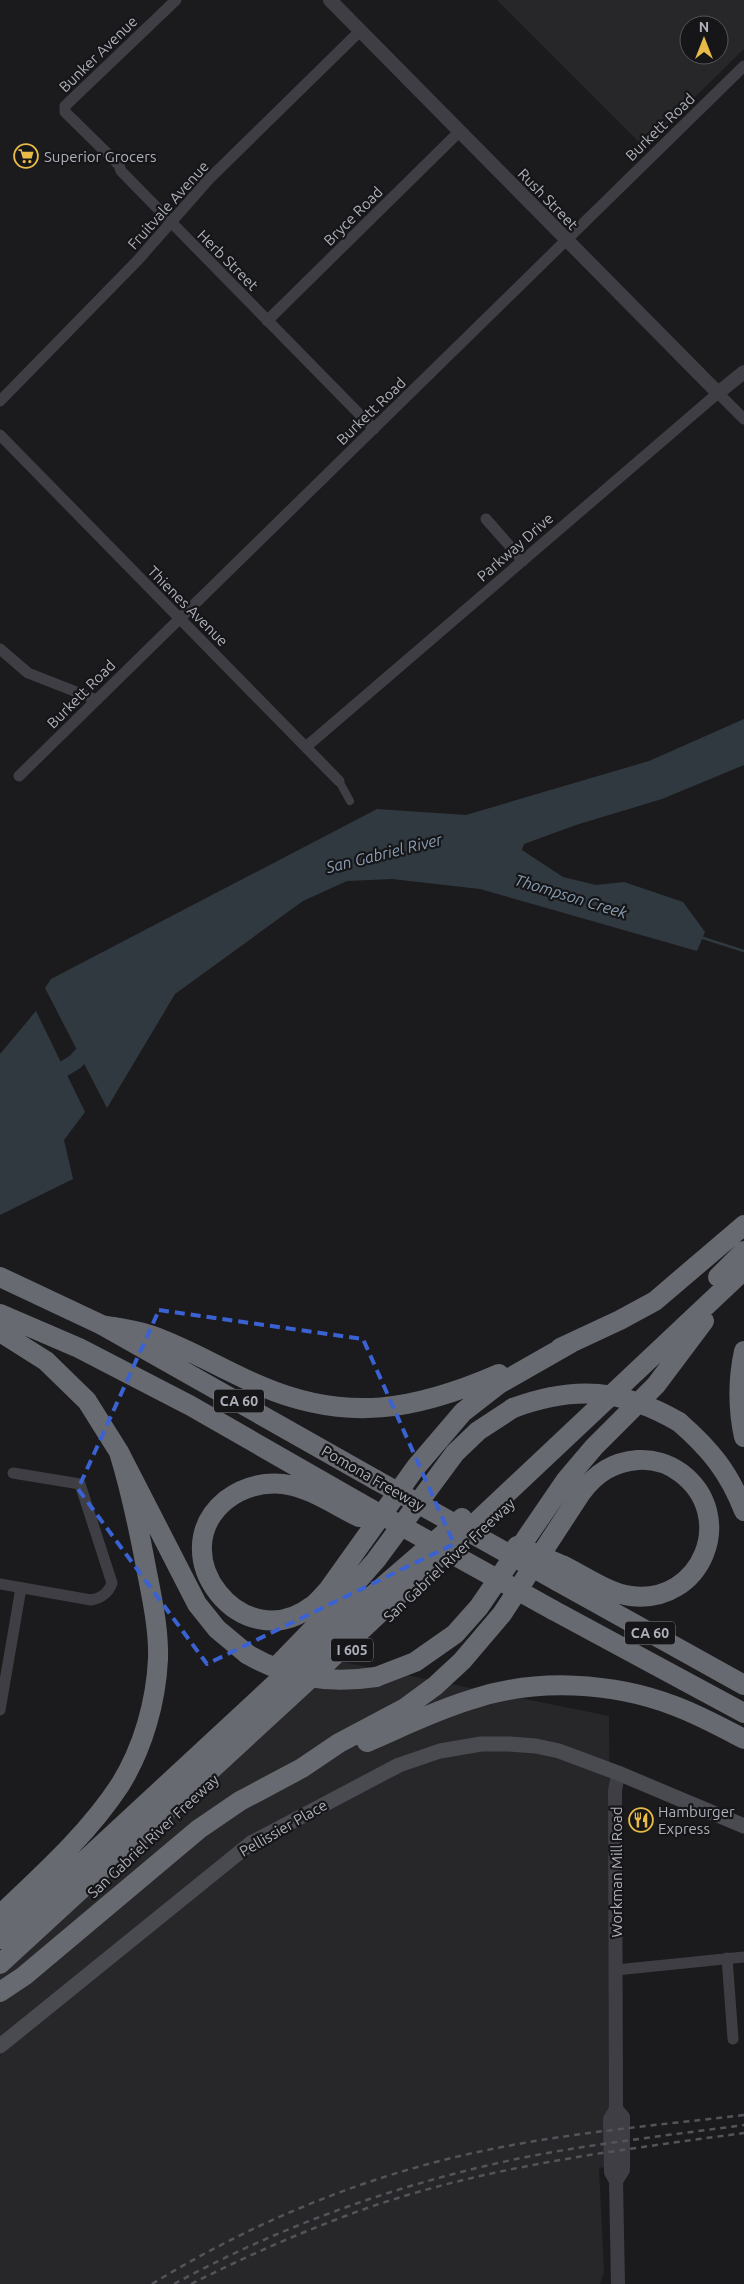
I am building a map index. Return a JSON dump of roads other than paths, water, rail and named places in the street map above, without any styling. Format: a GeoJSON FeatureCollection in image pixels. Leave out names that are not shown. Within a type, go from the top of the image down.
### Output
{"type":"FeatureCollection","features":[{"type":"Feature","properties":{"kind":"highway"},"geometry":{"type":"LineString","coordinates":[[97,1322],[150,1335],[262,1387],[298,1400],[340,1408],[373,1409],[407,1406],[442,1396],[571,1343],[620,1320],[654,1301],[744,1225]]}},
{"type":"Feature","properties":{"kind":"highway"},"geometry":{"type":"LineString","coordinates":[[0,1964],[320,1670],[741,1261]]}},
{"type":"Feature","properties":{"kind":"highway","name":"San Gabriel River Freeway"},"geometry":{"type":"LineString","coordinates":[[0,1939],[370,1598],[621,1375],[741,1261]]}},
{"type":"Feature","properties":{"kind":"highway","name":"Pomona Freeway"},"geometry":{"type":"LineString","coordinates":[[0,1277],[97,1322],[418,1504],[561,1574],[744,1685]]}},
{"type":"Feature","properties":{"kind":"highway","name":"San Gabriel River Freeway"},"geometry":{"type":"LineString","coordinates":[[0,1978],[744,1284]]}},
{"type":"Feature","properties":{"kind":"highway","name":"Pomona Freeway"},"geometry":{"type":"LineString","coordinates":[[0,1314],[82,1349],[191,1406],[360,1510],[553,1610],[744,1713]]}},
{"type":"Feature","properties":{"kind":"highway"},"geometry":{"type":"LineString","coordinates":[[0,1332],[50,1364],[88,1400],[119,1452],[197,1604],[217,1629],[247,1654],[276,1669],[301,1677],[339,1681],[376,1677],[415,1662],[456,1634],[479,1607],[566,1480],[594,1446],[656,1384],[704,1321]]}},
{"type":"Feature","properties":{"kind":"highway"},"geometry":{"type":"LineString","coordinates":[[360,1510],[285,1484],[250,1486],[235,1493],[221,1504],[211,1518],[205,1534],[203,1550],[205,1568],[212,1586],[222,1599],[236,1610],[252,1617],[268,1620],[285,1618],[312,1606],[339,1576],[416,1468],[463,1412],[499,1384],[571,1343]]}},
{"type":"Feature","properties":{"kind":"highway"},"geometry":{"type":"LineString","coordinates":[[744,1351],[740,1376],[739,1405],[744,1437]]}},
{"type":"Feature","properties":{"kind":"highway"},"geometry":{"type":"LineString","coordinates":[[167,1786],[250,1694],[341,1600],[376,1560],[455,1453],[478,1431],[513,1408],[557,1395],[596,1393],[632,1400],[679,1422],[709,1449],[736,1489],[744,1510]]}},
{"type":"Feature","properties":{"kind":"highway"},"geometry":{"type":"LineString","coordinates":[[0,1915],[90,1824],[120,1785],[134,1761],[154,1698],[158,1659],[154,1614],[133,1500],[119,1452]]}},
{"type":"Feature","properties":{"kind":"highway"},"geometry":{"type":"LineString","coordinates":[[302,1768],[339,1743],[405,1708],[436,1686],[462,1662],[502,1614],[581,1492],[590,1480],[600,1472],[628,1461],[646,1459],[663,1463],[678,1470],[692,1481],[703,1497],[708,1510],[708,1545],[702,1561],[693,1573],[679,1586],[665,1593],[646,1597],[628,1596],[561,1574]]}},
{"type":"Feature","properties":{"kind":"highway"},"geometry":{"type":"LineString","coordinates":[[0,1956],[359,1620],[370,1598]]}},
{"type":"Feature","properties":{"kind":"highway"},"geometry":{"type":"LineString","coordinates":[[0,1992],[24,1976],[199,1829],[240,1801],[302,1768],[474,1698],[504,1691],[536,1687],[594,1687],[648,1697],[695,1714],[744,1739]]}},
{"type":"Feature","properties":{"kind":"main road","name":"Pellissier Place"},"geometry":{"type":"LineString","coordinates":[[0,2046],[251,1843],[399,1765],[440,1751],[462,1746],[509,1744],[536,1746],[559,1751],[618,1773]]}},
{"type":"Feature","properties":{"kind":"main road"},"geometry":{"type":"LineString","coordinates":[[618,1773],[744,1826]]}},
{"type":"Feature","properties":{"kind":"street","name":"Bunker Avenue"},"geometry":{"type":"LineString","coordinates":[[65,109],[176,0]]}},
{"type":"Feature","properties":{"kind":"street","name":"Rush Street"},"geometry":{"type":"LineString","coordinates":[[330,0],[565,240],[744,419]]}},
{"type":"Feature","properties":{"kind":"street","name":"Fruitvale Avenue"},"geometry":{"type":"LineString","coordinates":[[0,401],[88,313],[209,179],[360,32]]}},
{"type":"Feature","properties":{"kind":"street","name":"Burkett Road"},"geometry":{"type":"LineString","coordinates":[[19,776],[179,617],[374,429],[744,66]]}},
{"type":"Feature","properties":{"kind":"street","name":"Herb Street"},"geometry":{"type":"LineString","coordinates":[[65,109],[119,165],[121,171],[170,223],[374,429]]}},
{"type":"Feature","properties":{"kind":"street","name":"Bryce Road"},"geometry":{"type":"LineString","coordinates":[[267,321],[459,132]]}},
{"type":"Feature","properties":{"kind":"street","name":"Parkway Drive"},"geometry":{"type":"LineString","coordinates":[[307,746],[744,372]]}},
{"type":"Feature","properties":{"kind":"street","name":"Thienes Avenue"},"geometry":{"type":"LineString","coordinates":[[0,435],[307,746],[340,781],[350,801]]}},
{"type":"Feature","properties":{"kind":"street"},"geometry":{"type":"LineString","coordinates":[[486,519],[523,561]]}},
{"type":"Feature","properties":{"kind":"street"},"geometry":{"type":"LineString","coordinates":[[0,648],[28,673],[96,700]]}},
{"type":"Feature","properties":{"kind":"street"},"geometry":{"type":"LineString","coordinates":[[0,1584],[90,1600],[101,1598],[110,1590],[112,1583],[80,1484],[13,1473]]}},
{"type":"Feature","properties":{"kind":"street"},"geometry":{"type":"LineString","coordinates":[[0,1710],[21,1588]]}},
{"type":"Feature","properties":{"kind":"street","name":"Workman Mill Road"},"geometry":{"type":"LineString","coordinates":[[618,1773],[616,1791],[616,2109],[610,2119],[611,2172],[616,2181],[618,2284]]}},
{"type":"Feature","properties":{"kind":"street"},"geometry":{"type":"LineString","coordinates":[[616,1970],[744,1957]]}},
{"type":"Feature","properties":{"kind":"street"},"geometry":{"type":"LineString","coordinates":[[727,1958],[733,2038]]}},
{"type":"Feature","properties":{"kind":"water"},"geometry":{"type":"Polygon","coordinates":[[[744,719],[744,765],[662,799],[576,825],[524,844],[522,850],[563,877],[596,885],[624,882],[683,902],[705,932],[697,951],[480,889],[392,879],[347,881],[303,901],[175,994],[107,1108],[45,988],[51,979],[377,809],[466,815],[649,761],[744,719]]]}},
{"type":"Feature","properties":{"kind":"water"},"geometry":{"type":"Polygon","coordinates":[[[36,1011],[85,1112],[64,1140],[73,1179],[0,1215],[0,1054],[36,1011]]]}},
{"type":"Feature","properties":{"kind":"waterway","name":"Thompson Creek"},"geometry":{"type":"LineString","coordinates":[[700,937],[744,951]]}},
{"type":"Feature","properties":{"kind":"waterway","name":"San Gabriel River"},"geometry":{"type":"LineString","coordinates":[[47,1079],[75,1062],[95,1040]]}},
{"type":"Feature","properties":{"kind":"railway"},"geometry":{"type":"LineString","coordinates":[[152,2284],[232,2239],[274,2219],[359,2185],[403,2171],[447,2159],[523,2143],[618,2129],[744,2115]]}},
{"type":"Feature","properties":{"kind":"railway"},"geometry":{"type":"LineString","coordinates":[[174,2284],[258,2242],[302,2224],[390,2192],[435,2179],[480,2167],[553,2152],[744,2125]]}},
{"type":"Feature","properties":{"kind":"railway"},"geometry":{"type":"LineString","coordinates":[[191,2284],[305,2232],[352,2213],[421,2191],[466,2179],[558,2160],[744,2133]]}},
{"type":"Feature","properties":{"kind":"place","name":"Superior Grocers"},"geometry":{"type":"Point","coordinates":[26,156]}},
{"type":"Feature","properties":{"kind":"place","name":"Hamburger Express"},"geometry":{"type":"Point","coordinates":[641,1820]}}]}
